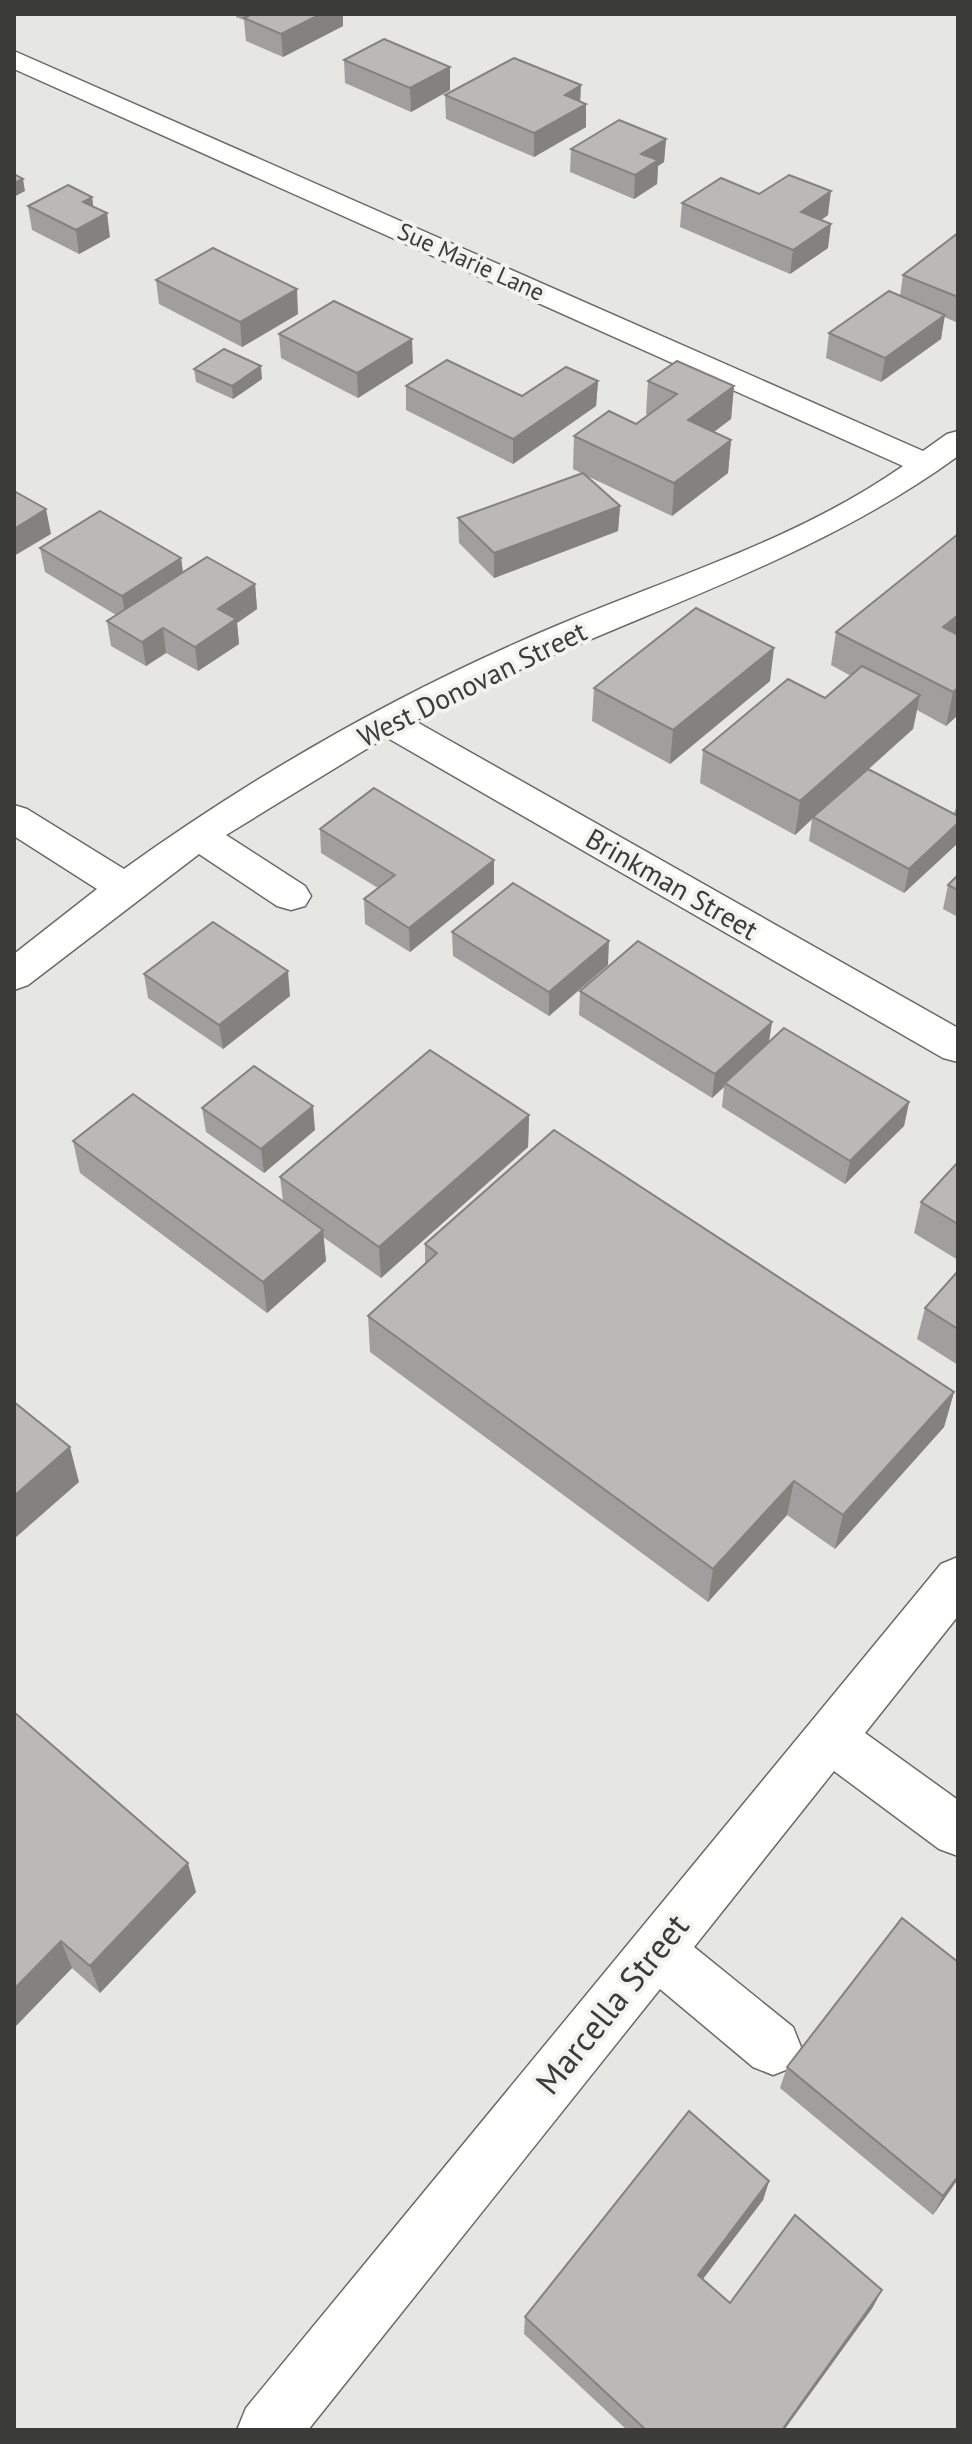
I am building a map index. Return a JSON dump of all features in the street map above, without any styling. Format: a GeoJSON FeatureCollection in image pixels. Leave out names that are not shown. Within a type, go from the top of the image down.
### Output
{"type":"FeatureCollection","features":[{"type":"Feature","properties":{"kind":"street","name":"Sue Marie Lane"},"geometry":{"type":"LineString","coordinates":[[14,59],[928,465]]}},
{"type":"Feature","properties":{"kind":"street","name":"West Donovan Street"},"geometry":{"type":"LineString","coordinates":[[14,975],[125,888],[277,785],[386,721],[515,657],[681,590],[817,526],[928,465],[958,441]]}},
{"type":"Feature","properties":{"kind":"street","name":"Brinkman Street"},"geometry":{"type":"LineString","coordinates":[[386,721],[958,1047]]}},
{"type":"Feature","properties":{"kind":"street"},"geometry":{"type":"LineString","coordinates":[[14,818],[125,888]]}},
{"type":"Feature","properties":{"kind":"street"},"geometry":{"type":"LineString","coordinates":[[201,837],[291,896]]}},
{"type":"Feature","properties":{"kind":"street","name":"Marcella Street"},"geometry":{"type":"LineString","coordinates":[[276,2427],[655,1950],[958,1579]]}},
{"type":"Feature","properties":{"kind":"street"},"geometry":{"type":"LineString","coordinates":[[828,1736],[958,1831]]}},
{"type":"Feature","properties":{"kind":"street"},"geometry":{"type":"LineString","coordinates":[[655,1950],[773,2047]]}},
{"type":"Feature","properties":{"kind":"building"},"geometry":{"type":"Polygon","coordinates":[[[252,14],[321,14],[281,34],[244,18],[252,14]]]}},
{"type":"Feature","properties":{"kind":"building"},"geometry":{"type":"Polygon","coordinates":[[[384,39],[450,67],[410,88],[344,60],[384,39]]]}},
{"type":"Feature","properties":{"kind":"building"},"geometry":{"type":"Polygon","coordinates":[[[514,58],[581,85],[565,95],[586,104],[534,133],[445,95],[514,58]]]}},
{"type":"Feature","properties":{"kind":"building"},"geometry":{"type":"Polygon","coordinates":[[[619,120],[666,139],[641,154],[658,160],[635,175],[571,149],[619,120]]]}},
{"type":"Feature","properties":{"kind":"building"},"geometry":{"type":"Polygon","coordinates":[[[14,174],[23,179],[14,183],[14,174]]]}},
{"type":"Feature","properties":{"kind":"building"},"geometry":{"type":"Polygon","coordinates":[[[789,175],[831,191],[801,212],[831,224],[793,250],[682,203],[721,178],[759,194],[789,175]]]}},
{"type":"Feature","properties":{"kind":"building"},"geometry":{"type":"Polygon","coordinates":[[[68,185],[92,197],[83,202],[107,213],[76,230],[28,206],[68,185]]]}},
{"type":"Feature","properties":{"kind":"building"},"geometry":{"type":"Polygon","coordinates":[[[958,233],[958,297],[903,275],[958,233]]]}},
{"type":"Feature","properties":{"kind":"building"},"geometry":{"type":"Polygon","coordinates":[[[213,248],[297,289],[240,322],[156,280],[213,248]]]}},
{"type":"Feature","properties":{"kind":"building"},"geometry":{"type":"Polygon","coordinates":[[[889,291],[945,315],[885,358],[829,333],[889,291]]]}},
{"type":"Feature","properties":{"kind":"building"},"geometry":{"type":"Polygon","coordinates":[[[334,301],[412,339],[357,373],[279,334],[334,301]]]}},
{"type":"Feature","properties":{"kind":"building"},"geometry":{"type":"Polygon","coordinates":[[[224,349],[261,366],[232,386],[194,369],[224,349]]]}},
{"type":"Feature","properties":{"kind":"building"},"geometry":{"type":"Polygon","coordinates":[[[447,360],[522,396],[566,367],[598,381],[513,439],[406,386],[447,360]]]}},
{"type":"Feature","properties":{"kind":"building"},"geometry":{"type":"Polygon","coordinates":[[[677,361],[734,386],[688,420],[731,440],[674,483],[574,436],[609,411],[636,424],[677,394],[648,381],[677,361]]]}},
{"type":"Feature","properties":{"kind":"building"},"geometry":{"type":"Polygon","coordinates":[[[583,473],[620,506],[494,553],[458,518],[583,473]]]}},
{"type":"Feature","properties":{"kind":"building"},"geometry":{"type":"Polygon","coordinates":[[[14,491],[46,509],[14,529],[14,491]]]}},
{"type":"Feature","properties":{"kind":"building"},"geometry":{"type":"Polygon","coordinates":[[[100,511],[181,558],[122,596],[40,548],[100,511]]]}},
{"type":"Feature","properties":{"kind":"building"},"geometry":{"type":"Polygon","coordinates":[[[958,534],[958,615],[943,627],[958,635],[958,688],[953,692],[836,632],[958,534]]]}},
{"type":"Feature","properties":{"kind":"building"},"geometry":{"type":"Polygon","coordinates":[[[207,557],[255,584],[218,609],[236,619],[195,647],[163,628],[142,642],[107,621],[207,557]]]}},
{"type":"Feature","properties":{"kind":"building"},"geometry":{"type":"Polygon","coordinates":[[[696,608],[774,648],[673,730],[594,688],[696,608]]]}},
{"type":"Feature","properties":{"kind":"building"},"geometry":{"type":"Polygon","coordinates":[[[862,666],[920,695],[800,801],[703,750],[788,679],[825,698],[862,666]]]}},
{"type":"Feature","properties":{"kind":"building"},"geometry":{"type":"Polygon","coordinates":[[[868,769],[958,816],[958,823],[909,869],[813,817],[868,769]]]}},
{"type":"Feature","properties":{"kind":"building"},"geometry":{"type":"Polygon","coordinates":[[[374,788],[494,860],[409,928],[364,899],[395,875],[320,829],[374,788]]]}},
{"type":"Feature","properties":{"kind":"building"},"geometry":{"type":"Polygon","coordinates":[[[958,875],[958,890],[948,885],[958,875]]]}},
{"type":"Feature","properties":{"kind":"building"},"geometry":{"type":"Polygon","coordinates":[[[513,883],[609,941],[549,992],[452,932],[513,883]]]}},
{"type":"Feature","properties":{"kind":"building"},"geometry":{"type":"Polygon","coordinates":[[[213,922],[288,971],[219,1025],[144,974],[213,922]]]}},
{"type":"Feature","properties":{"kind":"building"},"geometry":{"type":"Polygon","coordinates":[[[638,941],[772,1022],[715,1074],[580,991],[638,941]]]}},
{"type":"Feature","properties":{"kind":"building"},"geometry":{"type":"Polygon","coordinates":[[[784,1028],[909,1102],[850,1161],[725,1083],[784,1028]]]}},
{"type":"Feature","properties":{"kind":"building"},"geometry":{"type":"Polygon","coordinates":[[[430,1050],[529,1115],[379,1247],[280,1177],[430,1050]]]}},
{"type":"Feature","properties":{"kind":"building"},"geometry":{"type":"Polygon","coordinates":[[[254,1066],[313,1106],[261,1149],[202,1108],[254,1066]]]}},
{"type":"Feature","properties":{"kind":"building"},"geometry":{"type":"Polygon","coordinates":[[[133,1094],[323,1230],[263,1282],[73,1141],[133,1094]]]}},
{"type":"Feature","properties":{"kind":"building"},"geometry":{"type":"Polygon","coordinates":[[[554,1130],[954,1392],[843,1515],[794,1481],[713,1569],[368,1316],[437,1253],[425,1244],[554,1130]]]}},
{"type":"Feature","properties":{"kind":"building"},"geometry":{"type":"Polygon","coordinates":[[[958,1162],[958,1224],[921,1202],[958,1162]]]}},
{"type":"Feature","properties":{"kind":"building"},"geometry":{"type":"Polygon","coordinates":[[[958,1271],[958,1329],[925,1308],[958,1271]]]}},
{"type":"Feature","properties":{"kind":"building"},"geometry":{"type":"Polygon","coordinates":[[[14,1402],[70,1447],[14,1496],[14,1402]]]}},
{"type":"Feature","properties":{"kind":"building"},"geometry":{"type":"Polygon","coordinates":[[[14,1712],[188,1863],[90,1966],[61,1941],[14,1989],[14,1712]]]}},
{"type":"Feature","properties":{"kind":"building"},"geometry":{"type":"Polygon","coordinates":[[[902,1918],[958,1962],[958,2176],[943,2196],[787,2067],[902,1918]]]}},
{"type":"Feature","properties":{"kind":"building"},"geometry":{"type":"Polygon","coordinates":[[[689,2111],[769,2181],[698,2275],[730,2303],[795,2215],[882,2290],[782,2430],[646,2430],[525,2317],[689,2111]]]}}]}
